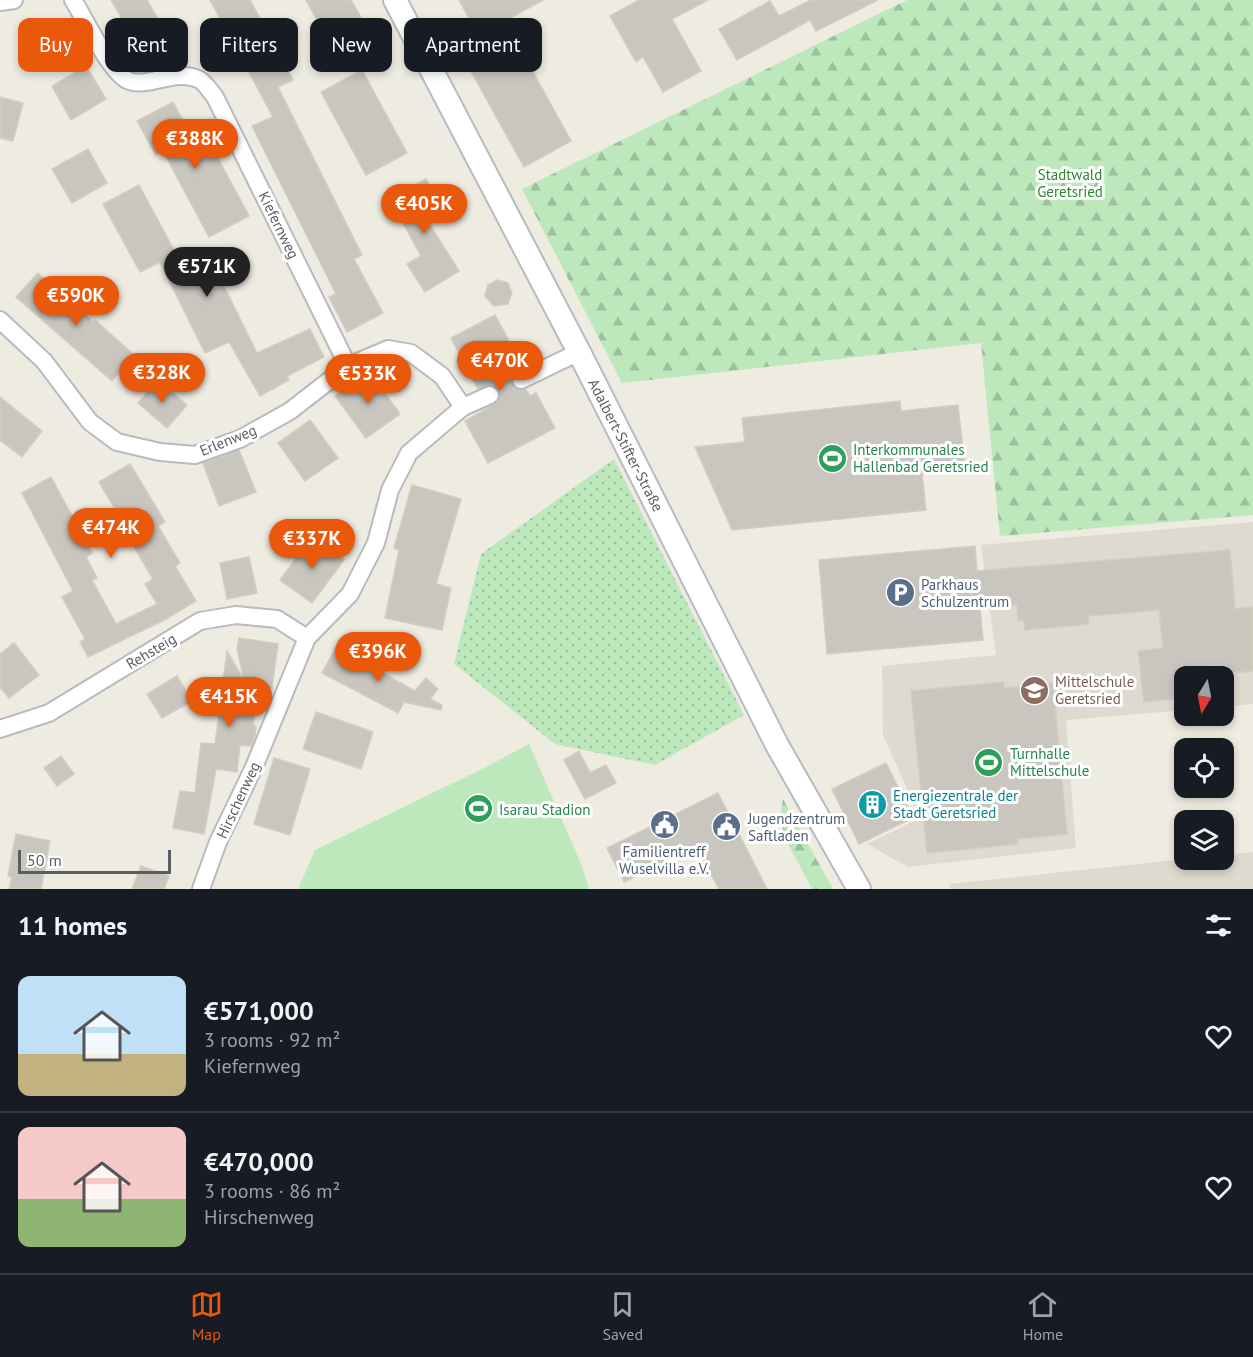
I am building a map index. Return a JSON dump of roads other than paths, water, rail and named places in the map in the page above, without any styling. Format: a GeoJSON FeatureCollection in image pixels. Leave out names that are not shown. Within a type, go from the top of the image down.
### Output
{"type":"FeatureCollection","features":[{"type":"Feature","properties":{"kind":"street"},"geometry":{"type":"LineString","coordinates":[[0,2],[14,0]]}},
{"type":"Feature","properties":{"kind":"street","name":"Kiefernweg"},"geometry":{"type":"LineString","coordinates":[[73,0],[115,69],[129,81],[150,82],[176,75],[200,80],[215,97],[348,366]]}},
{"type":"Feature","properties":{"kind":"street","name":"Adalbert-Stifter-Straße"},"geometry":{"type":"LineString","coordinates":[[395,0],[579,352],[777,745],[859,889]]}},
{"type":"Feature","properties":{"kind":"street","name":"Erlenweg"},"geometry":{"type":"LineString","coordinates":[[0,320],[44,361],[90,422],[117,442],[160,452],[195,455],[240,439],[290,411],[348,366],[388,348],[411,353],[442,376],[463,407]]}},
{"type":"Feature","properties":{"kind":"street"},"geometry":{"type":"LineString","coordinates":[[521,380],[579,352]]}},
{"type":"Feature","properties":{"kind":"street","name":"Hirschenweg"},"geometry":{"type":"LineString","coordinates":[[201,889],[218,842],[254,767],[307,638],[350,594],[376,543],[390,490],[409,453],[463,407],[490,395]]}},
{"type":"Feature","properties":{"kind":"street","name":"Rehsteig"},"geometry":{"type":"LineString","coordinates":[[0,729],[49,713],[200,621],[236,615],[277,619],[307,638]]}},
{"type":"Feature","properties":{"kind":"tunnel"},"geometry":{"type":"LineString","coordinates":[[490,395],[521,380]]}},
{"type":"Feature","properties":{"kind":"place","name":"Interkommunales Hallenbad Geretsried"},"geometry":{"type":"Point","coordinates":[832,458]}},
{"type":"Feature","properties":{"kind":"place","name":"Parkhaus Schulzentrum"},"geometry":{"type":"Point","coordinates":[900,593]}},
{"type":"Feature","properties":{"kind":"place","name":"Mittelschule Geretsried"},"geometry":{"type":"Point","coordinates":[1034,690]}},
{"type":"Feature","properties":{"kind":"place","name":"Turnhalle Mittelschule"},"geometry":{"type":"Point","coordinates":[989,762]}},
{"type":"Feature","properties":{"kind":"place","name":"Energiezentrale der Stadt Geretsried"},"geometry":{"type":"Point","coordinates":[872,804]}},
{"type":"Feature","properties":{"kind":"place","name":"Isarau Stadion"},"geometry":{"type":"Point","coordinates":[478,809]}},
{"type":"Feature","properties":{"kind":"place","name":"Familientreff Wuselvilla e.V."},"geometry":{"type":"Point","coordinates":[664,824]}},
{"type":"Feature","properties":{"kind":"place","name":"Jugendzentrum Saftladen"},"geometry":{"type":"Point","coordinates":[727,827]}},
{"type":"Feature","properties":{"kind":"park label","name":"Stadtwald Geretsried"},"geometry":{"type":"Point","coordinates":[1070,182]}}]}
